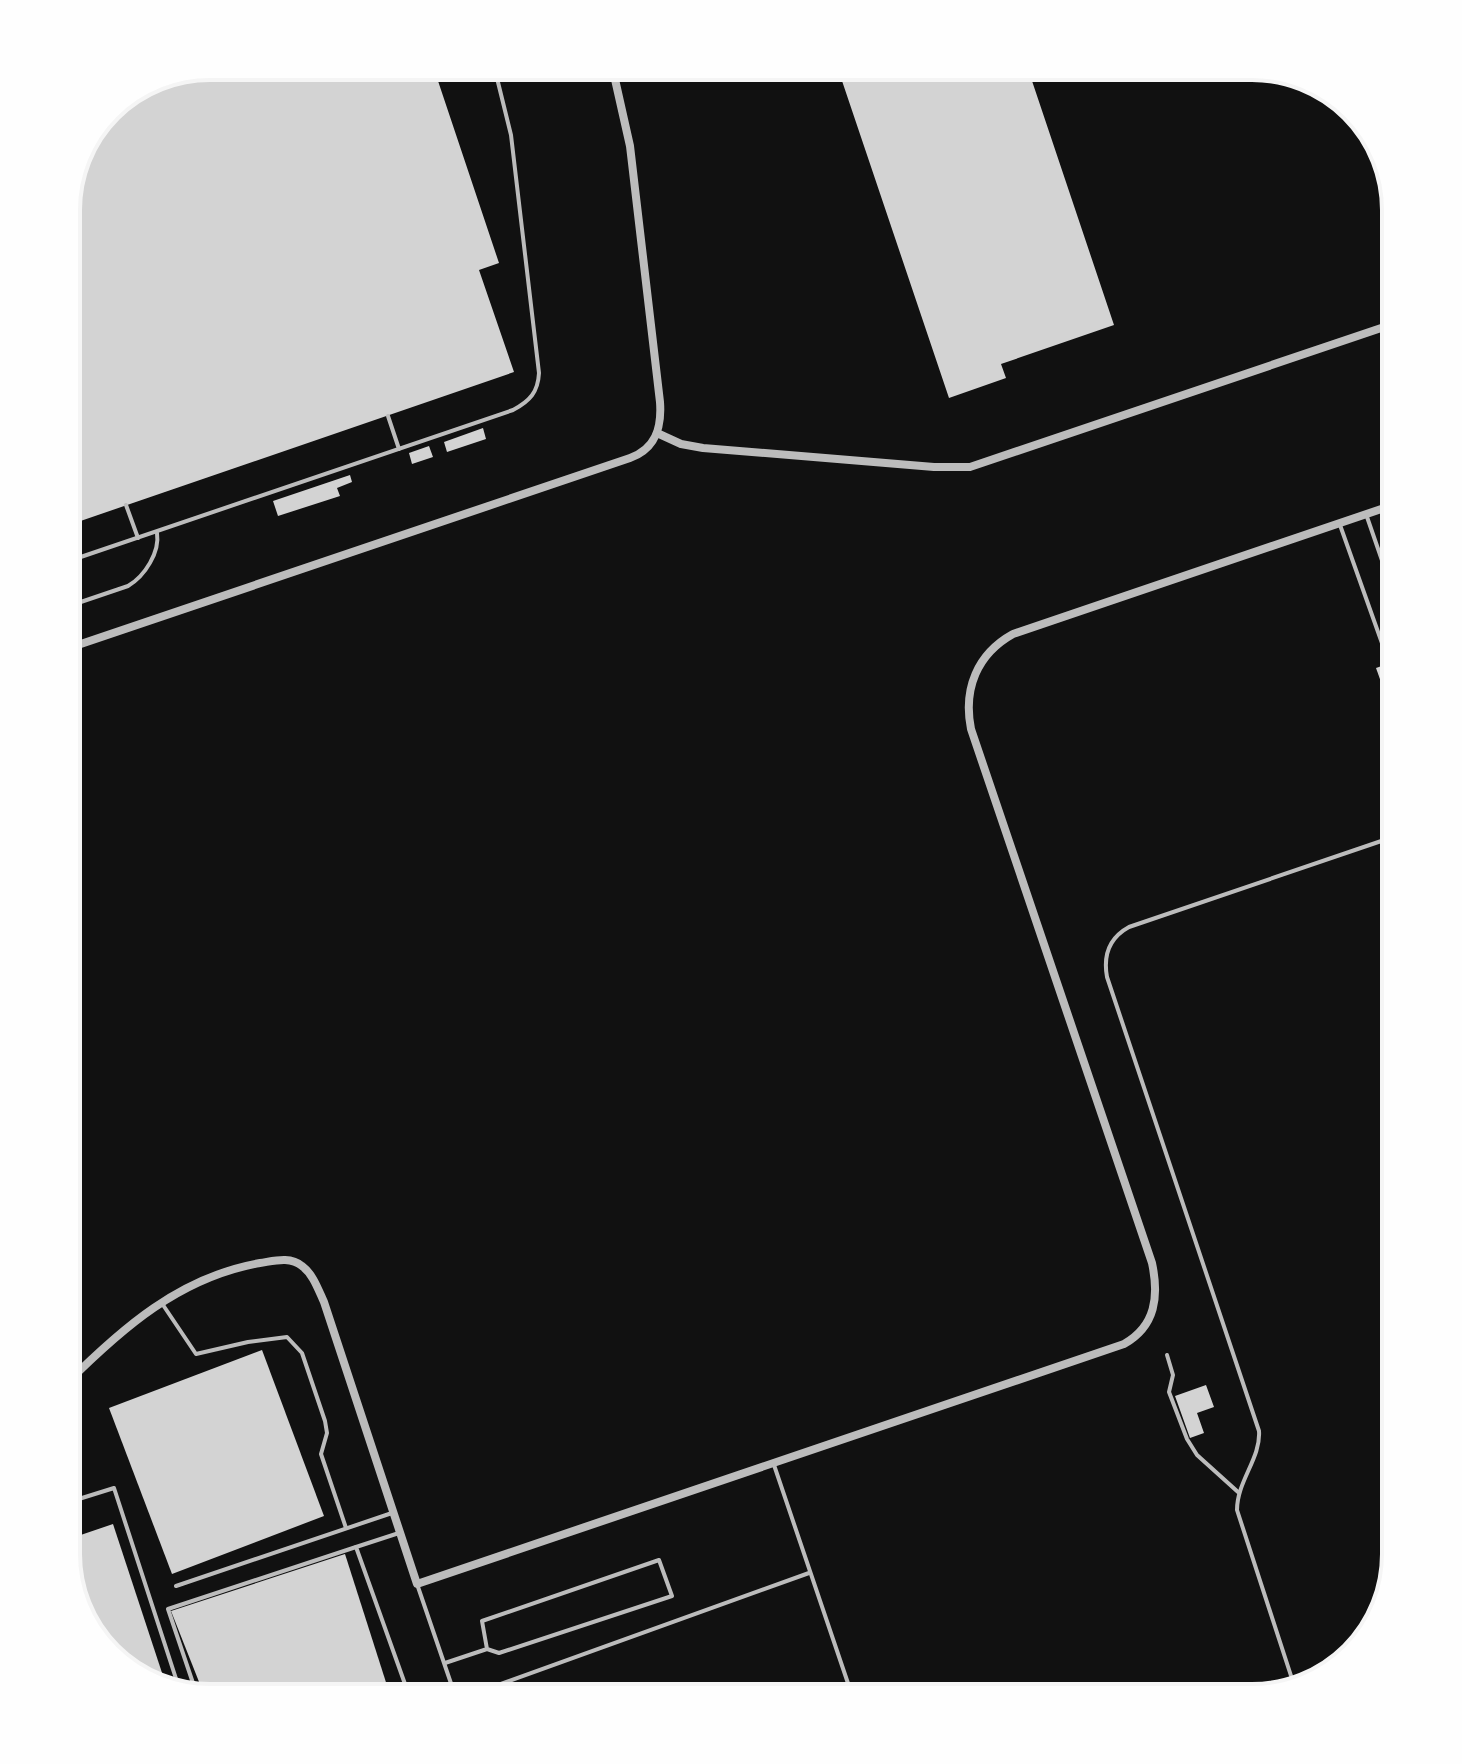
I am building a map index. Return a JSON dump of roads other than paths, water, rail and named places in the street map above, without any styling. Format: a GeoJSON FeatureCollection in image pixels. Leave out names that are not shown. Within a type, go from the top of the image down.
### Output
{"type":"FeatureCollection","features":[{"type":"Feature","properties":{"kind":"street"},"geometry":{"type":"LineString","coordinates":[[80,644],[630,458],[648,449],[657,433],[660,402],[630,146],[615,80]]}},
{"type":"Feature","properties":{"kind":"street"},"geometry":{"type":"LineString","coordinates":[[657,433],[681,444],[703,448],[934,467],[970,467],[1382,328]]}},
{"type":"Feature","properties":{"kind":"street"},"geometry":{"type":"LineString","coordinates":[[80,1371],[118,1334],[161,1301],[201,1281],[241,1267],[284,1260],[304,1267],[324,1302],[417,1584],[1124,1344],[1137,1337],[1146,1327],[1156,1298],[1152,1263],[971,729],[969,692],[984,656],[1013,634],[1382,509]]}},
{"type":"Feature","properties":{"kind":"lane"},"geometry":{"type":"LineString","coordinates":[[80,557],[513,410],[529,400],[537,386],[539,373],[513,151],[497,80]]}},
{"type":"Feature","properties":{"kind":"lane"},"geometry":{"type":"LineString","coordinates":[[388,416],[399,449]]}},
{"type":"Feature","properties":{"kind":"lane"},"geometry":{"type":"LineString","coordinates":[[126,505],[138,538]]}},
{"type":"Feature","properties":{"kind":"lane"},"geometry":{"type":"LineString","coordinates":[[1366,514],[1382,560]]}},
{"type":"Feature","properties":{"kind":"lane"},"geometry":{"type":"LineString","coordinates":[[1339,523],[1382,643]]}},
{"type":"Feature","properties":{"kind":"lane"},"geometry":{"type":"LineString","coordinates":[[80,602],[137,580],[156,547],[156,532]]}},
{"type":"Feature","properties":{"kind":"lane"},"geometry":{"type":"LineString","coordinates":[[1292,1678],[1238,1518],[1238,1492],[1258,1445],[1259,1431],[1107,977],[1107,950],[1116,936],[1129,927],[1382,841]]}},
{"type":"Feature","properties":{"kind":"lane"},"geometry":{"type":"LineString","coordinates":[[161,1301],[196,1354],[287,1337],[302,1353],[325,1421],[327,1433],[321,1454],[346,1528]]}},
{"type":"Feature","properties":{"kind":"lane"},"geometry":{"type":"LineString","coordinates":[[1167,1355],[1173,1375],[1169,1392],[1187,1439],[1197,1455],[1238,1492]]}},
{"type":"Feature","properties":{"kind":"lane"},"geometry":{"type":"LineString","coordinates":[[773,1462],[848,1684]]}},
{"type":"Feature","properties":{"kind":"lane"},"geometry":{"type":"LineString","coordinates":[[80,1499],[114,1488],[176,1679]]}},
{"type":"Feature","properties":{"kind":"lane"},"geometry":{"type":"LineString","coordinates":[[176,1586],[392,1513]]}},
{"type":"Feature","properties":{"kind":"lane"},"geometry":{"type":"LineString","coordinates":[[193,1682],[168,1609],[399,1533]]}},
{"type":"Feature","properties":{"kind":"lane"},"geometry":{"type":"LineString","coordinates":[[356,1547],[405,1684]]}},
{"type":"Feature","properties":{"kind":"lane"},"geometry":{"type":"LineString","coordinates":[[445,1663],[487,1649],[499,1653],[672,1596],[659,1560],[482,1621],[487,1649]]}},
{"type":"Feature","properties":{"kind":"lane"},"geometry":{"type":"LineString","coordinates":[[501,1684],[809,1573]]}},
{"type":"Feature","properties":{"kind":"lane"},"geometry":{"type":"LineString","coordinates":[[417,1584],[453,1684]]}}]}
